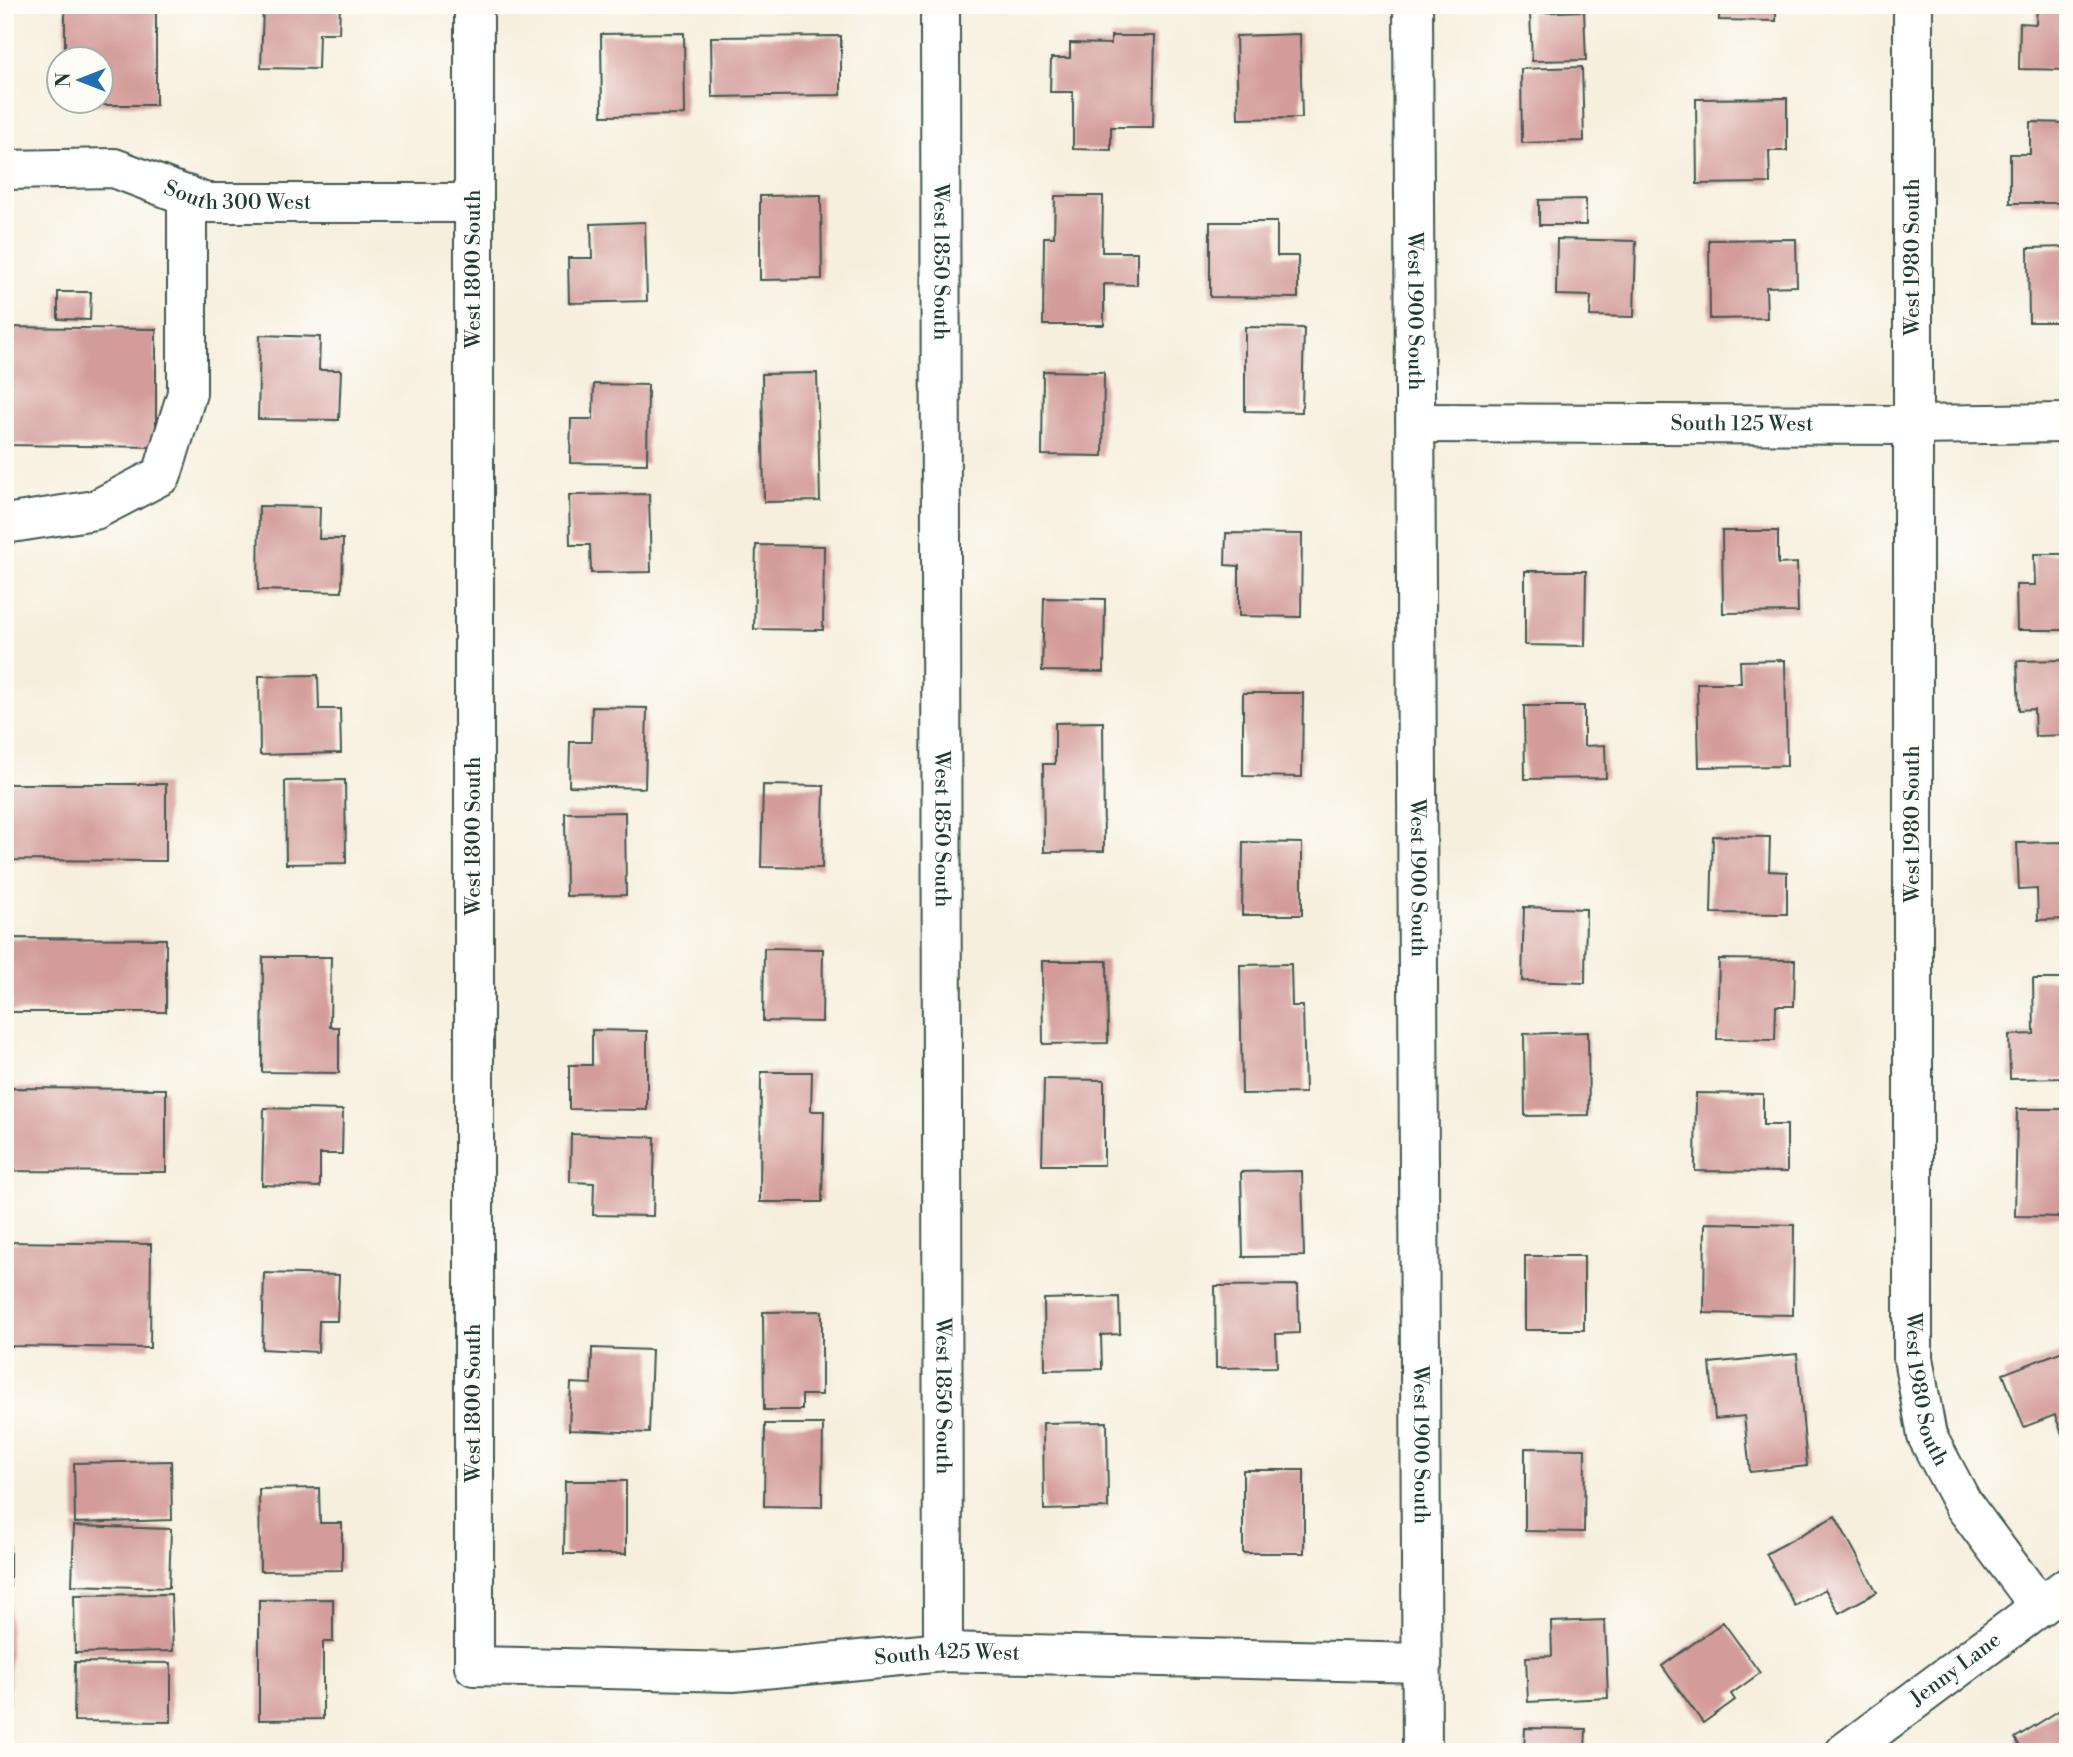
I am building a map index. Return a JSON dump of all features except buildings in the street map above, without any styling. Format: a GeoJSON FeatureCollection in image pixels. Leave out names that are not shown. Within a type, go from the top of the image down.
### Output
{"type":"FeatureCollection","features":[{"type":"Feature","properties":{"kind":"street","name":"West 1800 South"},"geometry":{"type":"LineString","coordinates":[[474,5],[474,1666]]}},
{"type":"Feature","properties":{"kind":"street","name":"West 1850 South"},"geometry":{"type":"LineString","coordinates":[[940,5],[943,1651]]}},
{"type":"Feature","properties":{"kind":"street","name":"West 1900 South"},"geometry":{"type":"LineString","coordinates":[[1413,5],[1422,1752]]}},
{"type":"Feature","properties":{"kind":"street","name":"West 1980 South"},"geometry":{"type":"LineString","coordinates":[[1913,5],[1913,1358],[1927,1436],[1963,1504],[2054,1597]]}},
{"type":"Feature","properties":{"kind":"street","name":"South 300 West"},"geometry":{"type":"LineString","coordinates":[[5,170],[114,168],[206,203],[474,203]]}},
{"type":"Feature","properties":{"kind":"street"},"geometry":{"type":"LineString","coordinates":[[5,524],[96,510],[162,475],[187,393],[187,195]]}},
{"type":"Feature","properties":{"kind":"street","name":"South 125 West"},"geometry":{"type":"LineString","coordinates":[[1416,423],[2068,423]]}},
{"type":"Feature","properties":{"kind":"street","name":"Jenny Lane"},"geometry":{"type":"LineString","coordinates":[[1845,1752],[2054,1597]]}},
{"type":"Feature","properties":{"kind":"street","name":"South 425 West"},"geometry":{"type":"LineString","coordinates":[[474,1666],[733,1672],[943,1651],[1422,1663]]}}]}
